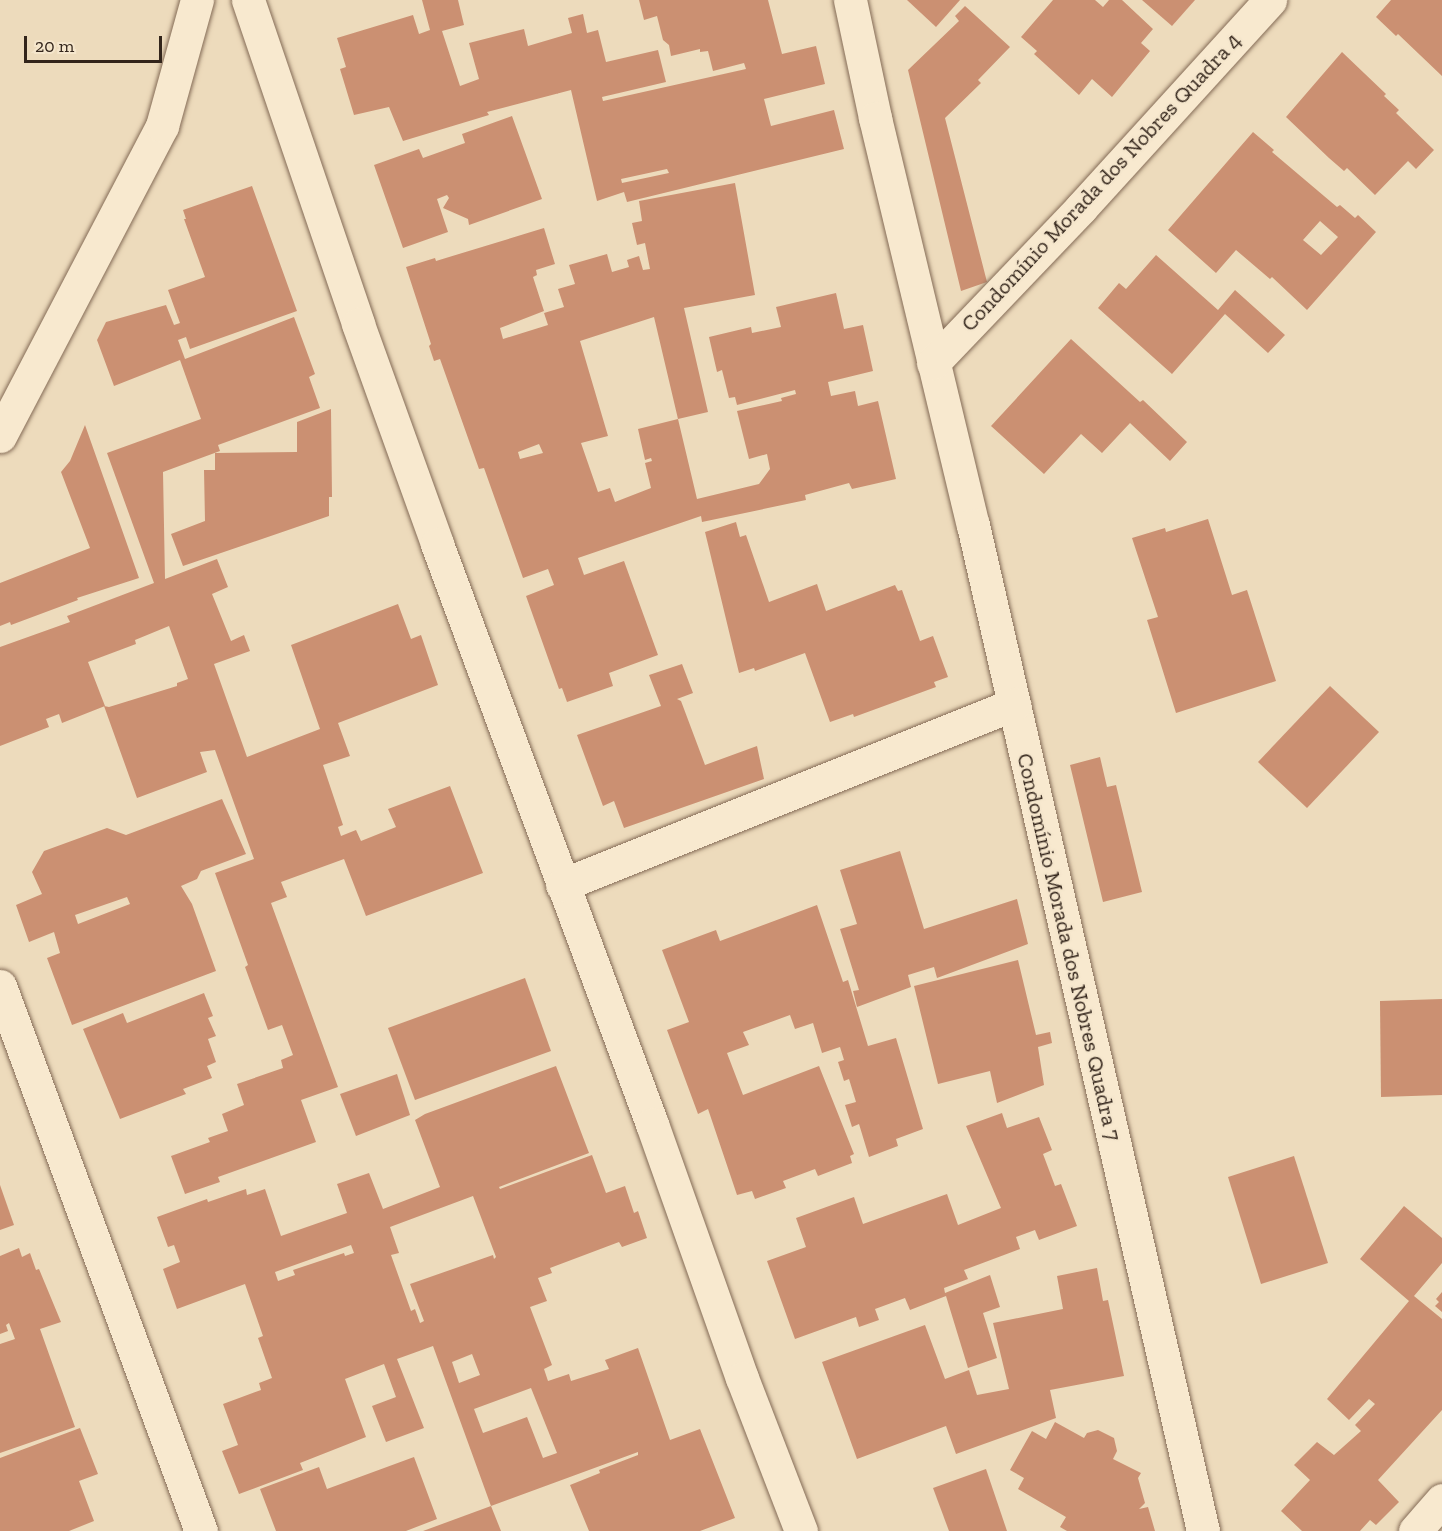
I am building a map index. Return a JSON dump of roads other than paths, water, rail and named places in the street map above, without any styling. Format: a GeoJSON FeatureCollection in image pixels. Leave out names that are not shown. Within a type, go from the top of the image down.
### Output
{"type":"FeatureCollection","features":[{"type":"Feature","properties":{"kind":"street"},"geometry":{"type":"LineString","coordinates":[[0,436],[162,126],[197,0]]}},
{"type":"Feature","properties":{"kind":"street"},"geometry":{"type":"LineString","coordinates":[[248,0],[358,324],[562,885],[648,1113],[742,1378],[801,1531]]}},
{"type":"Feature","properties":{"kind":"street","name":"Condomínio Morada dos Nobres Quadra 7"},"geometry":{"type":"LineString","coordinates":[[850,0],[1203,1531]]}},
{"type":"Feature","properties":{"kind":"street","name":"Condomínio Morada dos Nobres Quadra 4"},"geometry":{"type":"LineString","coordinates":[[933,363],[1081,208],[1270,0]]}},
{"type":"Feature","properties":{"kind":"street"},"geometry":{"type":"LineString","coordinates":[[562,885],[1014,705]]}},
{"type":"Feature","properties":{"kind":"street"},"geometry":{"type":"LineString","coordinates":[[0,986],[201,1531]]}},
{"type":"Feature","properties":{"kind":"street"},"geometry":{"type":"LineString","coordinates":[[1415,1531],[1442,1500]]}}]}
